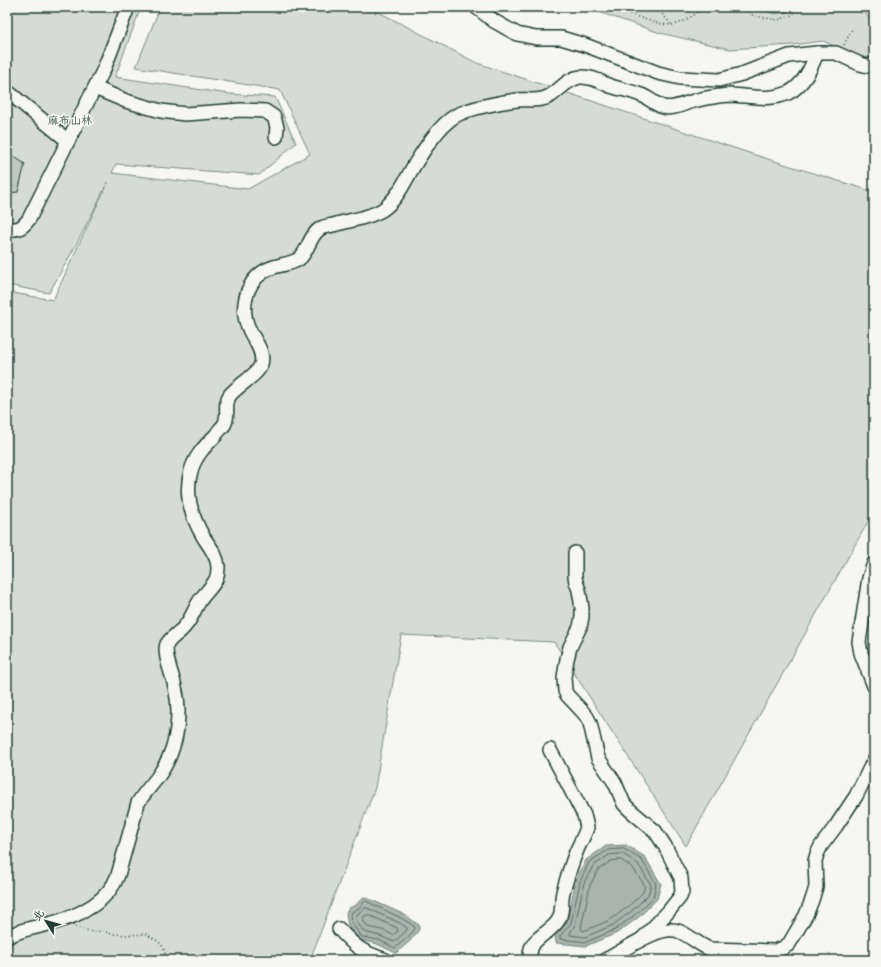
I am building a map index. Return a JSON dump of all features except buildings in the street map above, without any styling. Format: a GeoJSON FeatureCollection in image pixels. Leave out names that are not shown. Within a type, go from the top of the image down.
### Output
{"type":"FeatureCollection","features":[{"type":"Feature","properties":{"kind":"street"},"geometry":{"type":"LineString","coordinates":[[7,228],[18,229],[23,226],[29,218],[104,69],[128,7]]}},
{"type":"Feature","properties":{"kind":"street"},"geometry":{"type":"LineString","coordinates":[[476,7],[494,21],[517,34],[536,38],[561,38],[585,45],[658,73],[680,78],[719,80],[742,74],[789,56],[817,52],[836,53],[868,66],[874,64]]}},
{"type":"Feature","properties":{"kind":"street"},"geometry":{"type":"LineString","coordinates":[[7,937],[29,928],[64,920],[79,914],[96,904],[111,889],[118,875],[138,803],[165,767],[171,754],[178,725],[179,709],[175,685],[166,654],[166,647],[168,642],[186,625],[199,601],[217,577],[218,570],[214,552],[196,524],[190,504],[188,491],[190,473],[201,450],[224,425],[226,420],[226,404],[228,397],[258,370],[261,365],[262,359],[260,352],[247,327],[244,313],[244,302],[254,281],[262,273],[271,268],[298,259],[307,250],[312,238],[320,229],[336,223],[368,217],[391,203],[404,184],[413,166],[430,142],[443,126],[454,117],[465,111],[519,100],[546,99],[563,84],[582,77],[588,77],[608,85],[642,95],[662,107],[669,108],[709,97],[728,95],[775,97],[789,93],[798,86],[806,77],[817,52]]}},
{"type":"Feature","properties":{"kind":"street"},"geometry":{"type":"LineString","coordinates":[[95,88],[126,101],[161,111],[185,114],[246,110],[265,111],[274,117],[277,127],[276,137]]}},
{"type":"Feature","properties":{"kind":"street"},"geometry":{"type":"LineString","coordinates":[[7,91],[68,141]]}},
{"type":"Feature","properties":{"kind":"street"},"geometry":{"type":"LineString","coordinates":[[575,553],[575,576],[579,590],[582,617],[580,627],[570,647],[567,659],[564,677],[565,691],[587,717],[590,723],[598,758],[614,783],[624,804],[655,831],[665,846],[681,878],[682,892],[680,897],[641,940]]}},
{"type":"Feature","properties":{"kind":"street"},"geometry":{"type":"LineString","coordinates":[[874,563],[869,578],[859,642],[861,653],[874,686]]}},
{"type":"Feature","properties":{"kind":"street"},"geometry":{"type":"LineString","coordinates":[[531,960],[530,956],[533,944],[559,919],[561,914],[562,893],[572,863],[587,828],[584,815],[550,750]]}},
{"type":"Feature","properties":{"kind":"street"},"geometry":{"type":"LineString","coordinates":[[605,960],[641,940],[662,931],[671,929],[677,930],[710,949],[775,951],[789,944],[806,916],[812,900],[816,887],[817,854],[856,796],[874,760]]}},
{"type":"Feature","properties":{"kind":"street"},"geometry":{"type":"LineString","coordinates":[[339,929],[352,944],[361,950],[370,955],[386,960]]}},
{"type":"Feature","properties":{"kind":"path"},"geometry":{"type":"LineString","coordinates":[[611,7],[653,21],[672,25],[688,19],[702,7]]}},
{"type":"Feature","properties":{"kind":"path"},"geometry":{"type":"LineString","coordinates":[[653,7],[659,11],[672,25]]}},
{"type":"Feature","properties":{"kind":"path"},"geometry":{"type":"LineString","coordinates":[[738,7],[754,16],[778,20],[792,15],[799,7]]}},
{"type":"Feature","properties":{"kind":"path"},"geometry":{"type":"LineString","coordinates":[[843,47],[853,27]]}},
{"type":"Feature","properties":{"kind":"path"},"geometry":{"type":"LineString","coordinates":[[73,927],[78,927],[93,932],[102,931],[112,934],[146,934],[159,942],[163,947],[166,960]]}},
{"type":"Feature","properties":{"kind":"green space","name":"麻布山林"},"geometry":{"type":"Polygon","coordinates":[[[7,7],[141,7],[115,77],[229,94],[275,97],[296,143],[259,175],[116,164],[112,173],[248,189],[310,154],[280,90],[136,67],[160,7],[369,7],[477,63],[752,154],[874,192],[874,511],[686,846],[554,642],[401,635],[375,788],[310,960],[7,960],[7,292],[53,300],[108,182],[76,245],[49,293],[7,285],[7,7]]]}},
{"type":"Feature","properties":{"kind":"green space"},"geometry":{"type":"Polygon","coordinates":[[[587,7],[862,7],[874,27],[874,49],[869,61],[823,41],[792,45],[730,49],[660,33],[587,7]]]}},
{"type":"Feature","properties":{"kind":"water"},"geometry":{"type":"Polygon","coordinates":[[[663,7],[686,7],[682,10],[670,12],[663,7]]]}},
{"type":"Feature","properties":{"kind":"water"},"geometry":{"type":"Polygon","coordinates":[[[762,7],[793,7],[790,11],[775,14],[765,10],[762,7]]]}},
{"type":"Feature","properties":{"kind":"water"},"geometry":{"type":"Polygon","coordinates":[[[626,845],[645,857],[661,884],[657,899],[639,917],[617,933],[586,946],[556,943],[555,935],[567,922],[576,880],[586,860],[606,846],[626,845]]]}},
{"type":"Feature","properties":{"kind":"water"},"geometry":{"type":"Polygon","coordinates":[[[365,897],[405,915],[419,925],[419,930],[410,941],[396,953],[377,944],[360,940],[348,926],[346,913],[349,908],[356,905],[362,898],[365,897]]]}}]}
